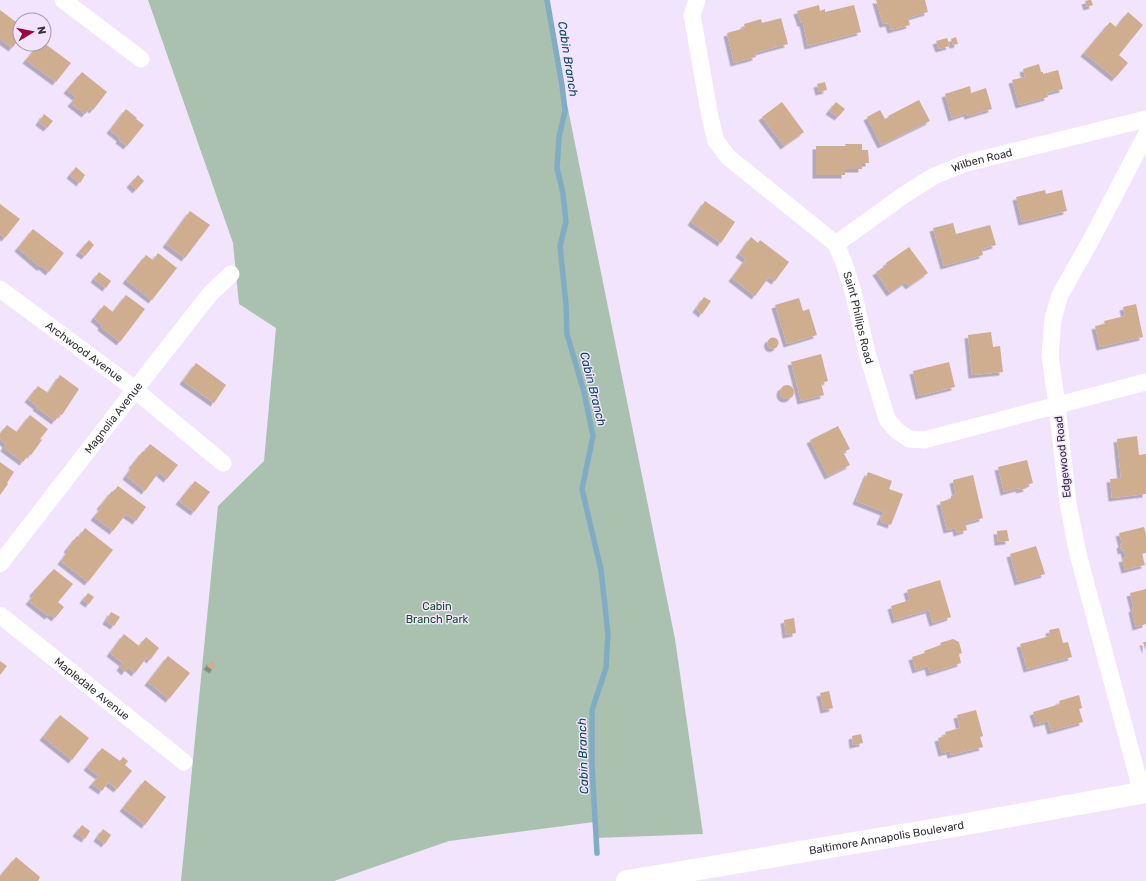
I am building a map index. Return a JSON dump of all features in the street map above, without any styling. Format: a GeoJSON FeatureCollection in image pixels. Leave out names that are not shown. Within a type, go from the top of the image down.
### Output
{"type":"FeatureCollection","features":[{"type":"Feature","properties":{"kind":"main road","name":"Baltimore Annapolis Boulevard"},"geometry":{"type":"LineString","coordinates":[[627,881],[1144,792]]}},
{"type":"Feature","properties":{"kind":"street"},"geometry":{"type":"LineString","coordinates":[[63,0],[141,59]]}},
{"type":"Feature","properties":{"kind":"street","name":"Saint Phillips Road"},"geometry":{"type":"LineString","coordinates":[[697,0],[692,15],[710,117],[716,141],[728,157],[836,244],[853,291],[867,353],[887,419],[896,430],[909,439],[924,440],[1146,382]]}},
{"type":"Feature","properties":{"kind":"street","name":"Wilben Road"},"geometry":{"type":"LineString","coordinates":[[836,244],[904,195],[934,176],[966,163],[1146,119]]}},
{"type":"Feature","properties":{"kind":"street","name":"Edgewood Road"},"geometry":{"type":"LineString","coordinates":[[1144,792],[1078,554],[1068,503],[1050,356],[1053,319],[1060,295],[1091,240],[1146,135]]}},
{"type":"Feature","properties":{"kind":"street","name":"Magnolia Avenue"},"geometry":{"type":"LineString","coordinates":[[0,564],[210,294],[231,274]]}},
{"type":"Feature","properties":{"kind":"street","name":"Archwood Avenue"},"geometry":{"type":"LineString","coordinates":[[0,290],[135,389],[222,463]]}},
{"type":"Feature","properties":{"kind":"street","name":"Mapledale Avenue"},"geometry":{"type":"LineString","coordinates":[[0,615],[184,762]]}},
{"type":"Feature","properties":{"kind":"green space","name":"Cabin Branch Park"},"geometry":{"type":"Polygon","coordinates":[[[148,0],[546,0],[675,639],[703,834],[596,838],[594,822],[449,841],[334,881],[181,881],[218,506],[264,461],[276,328],[239,304],[233,243],[148,0]]]}},
{"type":"Feature","properties":{"kind":"building"},"geometry":{"type":"Polygon","coordinates":[[[876,0],[925,0],[928,12],[908,18],[910,25],[891,30],[889,23],[883,24],[876,0]]]}},
{"type":"Feature","properties":{"kind":"building"},"geometry":{"type":"Polygon","coordinates":[[[1091,0],[1093,5],[1087,7],[1085,1],[1091,0]]]}},
{"type":"Feature","properties":{"kind":"building"},"geometry":{"type":"Polygon","coordinates":[[[819,5],[820,11],[825,9],[825,12],[854,5],[861,32],[808,46],[803,23],[801,23],[797,11],[819,5]]]}},
{"type":"Feature","properties":{"kind":"building"},"geometry":{"type":"Polygon","coordinates":[[[0,10],[12,19],[12,48],[0,39],[0,10]]]}},
{"type":"Feature","properties":{"kind":"building"},"geometry":{"type":"Polygon","coordinates":[[[1128,12],[1143,25],[1119,55],[1128,63],[1115,78],[1084,53],[1110,22],[1116,27],[1128,12]]]}},
{"type":"Feature","properties":{"kind":"building"},"geometry":{"type":"Polygon","coordinates":[[[781,18],[788,44],[755,53],[756,57],[734,63],[727,33],[745,28],[744,24],[761,19],[762,23],[781,18]]]}},
{"type":"Feature","properties":{"kind":"building"},"geometry":{"type":"Polygon","coordinates":[[[956,37],[958,44],[953,45],[951,39],[956,37]]]}},
{"type":"Feature","properties":{"kind":"building"},"geometry":{"type":"Polygon","coordinates":[[[947,38],[950,46],[939,49],[936,41],[947,38]]]}},
{"type":"Feature","properties":{"kind":"building"},"geometry":{"type":"Polygon","coordinates":[[[52,49],[71,63],[56,82],[26,60],[32,52],[52,52],[52,49]]]}},
{"type":"Feature","properties":{"kind":"building"},"geometry":{"type":"Polygon","coordinates":[[[1039,64],[1043,74],[1058,70],[1063,89],[1047,93],[1048,97],[1019,105],[1012,80],[1025,77],[1023,69],[1039,64]]]}},
{"type":"Feature","properties":{"kind":"building"},"geometry":{"type":"Polygon","coordinates":[[[82,72],[107,92],[93,110],[90,108],[85,114],[71,103],[76,97],[67,90],[82,72]]]}},
{"type":"Feature","properties":{"kind":"building"},"geometry":{"type":"Polygon","coordinates":[[[825,82],[827,90],[819,92],[817,84],[825,82]]]}},
{"type":"Feature","properties":{"kind":"building"},"geometry":{"type":"Polygon","coordinates":[[[970,86],[971,93],[986,88],[992,109],[968,116],[967,113],[952,118],[945,94],[970,86]]]}},
{"type":"Feature","properties":{"kind":"building"},"geometry":{"type":"Polygon","coordinates":[[[919,100],[930,121],[881,145],[867,117],[880,110],[885,119],[919,100]]]}},
{"type":"Feature","properties":{"kind":"building"},"geometry":{"type":"Polygon","coordinates":[[[782,102],[804,132],[784,146],[762,117],[782,102]]]}},
{"type":"Feature","properties":{"kind":"building"},"geometry":{"type":"Polygon","coordinates":[[[836,102],[845,109],[838,117],[829,111],[836,102]]]}},
{"type":"Feature","properties":{"kind":"building"},"geometry":{"type":"Polygon","coordinates":[[[126,109],[144,125],[127,146],[110,130],[126,109]]]}},
{"type":"Feature","properties":{"kind":"building"},"geometry":{"type":"Polygon","coordinates":[[[44,114],[53,121],[47,128],[39,122],[44,114]]]}},
{"type":"Feature","properties":{"kind":"building"},"geometry":{"type":"Polygon","coordinates":[[[845,144],[862,144],[862,150],[868,150],[869,163],[862,163],[862,169],[845,169],[845,175],[816,175],[816,146],[846,146],[845,144]]]}},
{"type":"Feature","properties":{"kind":"building"},"geometry":{"type":"Polygon","coordinates":[[[76,167],[85,175],[80,183],[70,175],[76,167]]]}},
{"type":"Feature","properties":{"kind":"building"},"geometry":{"type":"Polygon","coordinates":[[[138,175],[144,181],[136,190],[130,184],[138,175]]]}},
{"type":"Feature","properties":{"kind":"building"},"geometry":{"type":"Polygon","coordinates":[[[1045,190],[1046,194],[1062,190],[1067,211],[1022,222],[1016,197],[1045,190]]]}},
{"type":"Feature","properties":{"kind":"building"},"geometry":{"type":"Polygon","coordinates":[[[705,201],[735,222],[721,243],[691,222],[705,201]]]}},
{"type":"Feature","properties":{"kind":"building"},"geometry":{"type":"Polygon","coordinates":[[[0,204],[20,219],[5,238],[0,234],[0,204]]]}},
{"type":"Feature","properties":{"kind":"building"},"geometry":{"type":"Polygon","coordinates":[[[190,211],[210,225],[185,258],[166,244],[190,211]]]}},
{"type":"Feature","properties":{"kind":"building"},"geometry":{"type":"Polygon","coordinates":[[[953,223],[956,234],[990,225],[996,245],[982,249],[983,255],[944,266],[933,228],[953,223]]]}},
{"type":"Feature","properties":{"kind":"building"},"geometry":{"type":"Polygon","coordinates":[[[33,229],[64,253],[49,272],[42,266],[40,267],[18,248],[33,229]]]}},
{"type":"Feature","properties":{"kind":"building"},"geometry":{"type":"Polygon","coordinates":[[[751,237],[758,243],[760,240],[789,262],[775,281],[769,277],[755,296],[732,278],[746,259],[739,254],[751,237]]]}},
{"type":"Feature","properties":{"kind":"building"},"geometry":{"type":"Polygon","coordinates":[[[89,240],[94,245],[85,256],[79,252],[89,240]]]}},
{"type":"Feature","properties":{"kind":"building"},"geometry":{"type":"Polygon","coordinates":[[[909,247],[928,273],[909,286],[906,282],[890,293],[876,272],[909,247]]]}},
{"type":"Feature","properties":{"kind":"building"},"geometry":{"type":"Polygon","coordinates":[[[158,253],[177,268],[152,300],[126,280],[146,255],[153,260],[158,253]]]}},
{"type":"Feature","properties":{"kind":"building"},"geometry":{"type":"Polygon","coordinates":[[[99,272],[111,281],[106,288],[94,279],[99,272]]]}},
{"type":"Feature","properties":{"kind":"building"},"geometry":{"type":"Polygon","coordinates":[[[126,295],[145,309],[120,342],[101,327],[102,325],[94,318],[104,305],[113,312],[126,295]]]}},
{"type":"Feature","properties":{"kind":"building"},"geometry":{"type":"Polygon","coordinates":[[[704,297],[711,301],[702,314],[696,309],[704,297]]]}},
{"type":"Feature","properties":{"kind":"building"},"geometry":{"type":"Polygon","coordinates":[[[799,298],[803,311],[809,309],[817,335],[787,344],[775,305],[799,298]]]}},
{"type":"Feature","properties":{"kind":"building"},"geometry":{"type":"Polygon","coordinates":[[[1136,304],[1143,337],[1100,347],[1095,326],[1105,324],[1104,321],[1125,316],[1123,307],[1136,304]]]}},
{"type":"Feature","properties":{"kind":"building"},"geometry":{"type":"Polygon","coordinates":[[[991,332],[993,347],[1000,346],[1003,372],[972,375],[968,335],[991,332]]]}},
{"type":"Feature","properties":{"kind":"building"},"geometry":{"type":"Polygon","coordinates":[[[771,338],[775,338],[777,339],[777,347],[771,348],[768,345],[768,341],[771,338]]]}},
{"type":"Feature","properties":{"kind":"building"},"geometry":{"type":"Polygon","coordinates":[[[821,354],[828,381],[821,383],[824,395],[801,401],[791,362],[821,354]]]}},
{"type":"Feature","properties":{"kind":"building"},"geometry":{"type":"Polygon","coordinates":[[[949,362],[955,387],[919,396],[913,371],[949,362]]]}},
{"type":"Feature","properties":{"kind":"building"},"geometry":{"type":"Polygon","coordinates":[[[196,363],[226,385],[214,403],[183,381],[196,363]]]}},
{"type":"Feature","properties":{"kind":"building"},"geometry":{"type":"Polygon","coordinates":[[[60,375],[79,389],[62,415],[60,414],[55,421],[28,399],[38,386],[48,393],[60,375]]]}},
{"type":"Feature","properties":{"kind":"building"},"geometry":{"type":"Polygon","coordinates":[[[787,385],[792,387],[794,392],[792,397],[787,399],[782,397],[780,392],[782,387],[787,385]]]}},
{"type":"Feature","properties":{"kind":"building"},"geometry":{"type":"Polygon","coordinates":[[[30,415],[48,429],[40,439],[42,440],[31,455],[29,454],[23,462],[4,448],[6,444],[0,439],[0,434],[7,425],[17,432],[30,415]]]}},
{"type":"Feature","properties":{"kind":"building"},"geometry":{"type":"Polygon","coordinates":[[[838,426],[850,449],[843,452],[850,465],[828,476],[810,440],[838,426]]]}},
{"type":"Feature","properties":{"kind":"building"},"geometry":{"type":"Polygon","coordinates":[[[1137,436],[1139,455],[1146,454],[1146,494],[1112,498],[1110,479],[1121,478],[1117,439],[1137,436]]]}},
{"type":"Feature","properties":{"kind":"building"},"geometry":{"type":"Polygon","coordinates":[[[150,444],[178,465],[167,479],[159,472],[145,491],[126,476],[133,466],[132,465],[150,444]]]}},
{"type":"Feature","properties":{"kind":"building"},"geometry":{"type":"Polygon","coordinates":[[[1027,460],[1033,483],[1026,485],[1027,488],[1020,490],[1019,488],[1004,492],[998,467],[1027,460]]]}},
{"type":"Feature","properties":{"kind":"building"},"geometry":{"type":"Polygon","coordinates":[[[0,462],[14,472],[0,495],[0,462]]]}},
{"type":"Feature","properties":{"kind":"building"},"geometry":{"type":"Polygon","coordinates":[[[868,472],[892,481],[889,489],[903,494],[891,525],[880,521],[884,512],[856,501],[868,472]]]}},
{"type":"Feature","properties":{"kind":"building"},"geometry":{"type":"Polygon","coordinates":[[[973,475],[983,518],[965,523],[967,530],[957,533],[956,528],[947,530],[940,502],[951,499],[951,496],[956,494],[953,480],[973,475]]]}},
{"type":"Feature","properties":{"kind":"building"},"geometry":{"type":"Polygon","coordinates":[[[195,481],[210,492],[194,512],[179,501],[195,481]]]}},
{"type":"Feature","properties":{"kind":"building"},"geometry":{"type":"Polygon","coordinates":[[[118,486],[146,507],[136,521],[126,514],[113,531],[94,517],[102,507],[100,506],[118,486]]]}},
{"type":"Feature","properties":{"kind":"building"},"geometry":{"type":"Polygon","coordinates":[[[1144,527],[1146,534],[1146,553],[1142,554],[1145,565],[1125,570],[1122,559],[1126,558],[1124,550],[1121,551],[1120,545],[1122,544],[1119,533],[1144,527]]]}},
{"type":"Feature","properties":{"kind":"building"},"geometry":{"type":"Polygon","coordinates":[[[85,528],[113,550],[88,582],[61,561],[69,550],[67,549],[77,536],[79,537],[85,528]]]}},
{"type":"Feature","properties":{"kind":"building"},"geometry":{"type":"Polygon","coordinates":[[[1007,530],[1009,541],[998,542],[997,531],[1007,530]]]}},
{"type":"Feature","properties":{"kind":"building"},"geometry":{"type":"Polygon","coordinates":[[[1036,546],[1045,574],[1018,582],[1010,554],[1036,546]]]}},
{"type":"Feature","properties":{"kind":"building"},"geometry":{"type":"Polygon","coordinates":[[[54,569],[73,584],[58,602],[64,607],[55,618],[50,614],[48,616],[29,601],[34,595],[34,591],[54,569]]]}},
{"type":"Feature","properties":{"kind":"building"},"geometry":{"type":"Polygon","coordinates":[[[940,580],[951,617],[933,623],[929,610],[895,620],[891,606],[910,600],[907,590],[940,580]]]}},
{"type":"Feature","properties":{"kind":"building"},"geometry":{"type":"Polygon","coordinates":[[[1146,589],[1146,624],[1136,627],[1132,609],[1134,608],[1130,593],[1146,589]]]}},
{"type":"Feature","properties":{"kind":"building"},"geometry":{"type":"Polygon","coordinates":[[[88,593],[94,597],[89,604],[83,600],[88,593]]]}},
{"type":"Feature","properties":{"kind":"building"},"geometry":{"type":"Polygon","coordinates":[[[111,612],[120,617],[114,626],[106,621],[111,612]]]}},
{"type":"Feature","properties":{"kind":"building"},"geometry":{"type":"Polygon","coordinates":[[[794,618],[796,633],[786,635],[784,620],[794,618]]]}},
{"type":"Feature","properties":{"kind":"building"},"geometry":{"type":"Polygon","coordinates":[[[1059,628],[1063,643],[1068,642],[1072,657],[1027,669],[1020,644],[1050,636],[1049,630],[1059,628]]]}},
{"type":"Feature","properties":{"kind":"building"},"geometry":{"type":"Polygon","coordinates":[[[124,634],[139,646],[146,637],[159,648],[150,660],[147,657],[135,673],[128,667],[125,672],[120,667],[123,663],[110,653],[124,634]]]}},
{"type":"Feature","properties":{"kind":"building"},"geometry":{"type":"Polygon","coordinates":[[[953,639],[959,642],[962,653],[959,654],[961,663],[930,673],[928,666],[916,670],[912,657],[925,653],[924,651],[941,645],[940,643],[953,639]]]}},
{"type":"Feature","properties":{"kind":"building"},"geometry":{"type":"Polygon","coordinates":[[[1143,642],[1146,642],[1146,651],[1143,642]]]}},
{"type":"Feature","properties":{"kind":"building"},"geometry":{"type":"Polygon","coordinates":[[[168,656],[190,673],[169,699],[148,682],[168,656]]]}},
{"type":"Feature","properties":{"kind":"building"},"geometry":{"type":"Polygon","coordinates":[[[0,661],[7,666],[0,675],[0,661]]]}},
{"type":"Feature","properties":{"kind":"building"},"geometry":{"type":"Polygon","coordinates":[[[211,661],[216,665],[213,670],[207,666],[211,661]]]}},
{"type":"Feature","properties":{"kind":"building"},"geometry":{"type":"Polygon","coordinates":[[[829,691],[833,708],[824,710],[820,693],[829,691]]]}},
{"type":"Feature","properties":{"kind":"building"},"geometry":{"type":"Polygon","coordinates":[[[1079,695],[1082,708],[1079,709],[1083,722],[1051,731],[1048,721],[1037,724],[1033,712],[1060,704],[1059,701],[1079,695]]]}},
{"type":"Feature","properties":{"kind":"building"},"geometry":{"type":"Polygon","coordinates":[[[976,710],[983,736],[980,737],[983,747],[951,755],[950,751],[942,753],[938,738],[946,736],[945,732],[960,728],[957,715],[976,710]]]}},
{"type":"Feature","properties":{"kind":"building"},"geometry":{"type":"Polygon","coordinates":[[[60,715],[89,738],[72,760],[43,737],[60,715]]]}},
{"type":"Feature","properties":{"kind":"building"},"geometry":{"type":"Polygon","coordinates":[[[861,734],[863,743],[853,745],[852,736],[861,734]]]}},
{"type":"Feature","properties":{"kind":"building"},"geometry":{"type":"Polygon","coordinates":[[[102,748],[120,761],[123,757],[128,761],[125,765],[132,771],[117,789],[108,782],[102,791],[92,784],[99,776],[87,767],[102,748]]]}},
{"type":"Feature","properties":{"kind":"building"},"geometry":{"type":"Polygon","coordinates":[[[145,780],[166,797],[145,825],[123,808],[145,780]]]}},
{"type":"Feature","properties":{"kind":"building"},"geometry":{"type":"Polygon","coordinates":[[[82,825],[90,831],[85,839],[76,833],[82,825]]]}},
{"type":"Feature","properties":{"kind":"building"},"geometry":{"type":"Polygon","coordinates":[[[103,829],[111,835],[105,844],[97,838],[103,829]]]}},
{"type":"Feature","properties":{"kind":"building"},"geometry":{"type":"Polygon","coordinates":[[[16,857],[40,877],[38,881],[0,881],[0,876],[16,857]]]}},
{"type":"Feature","properties":{"kind":"waterway","name":"Cabin Branch"},"geometry":{"type":"LineString","coordinates":[[547,0],[562,85],[565,111],[559,137],[557,168],[563,193],[566,222],[560,246],[566,305],[567,334],[584,392],[593,436],[582,489],[601,570],[608,634],[606,668],[592,710],[592,766],[597,853]]}}]}
